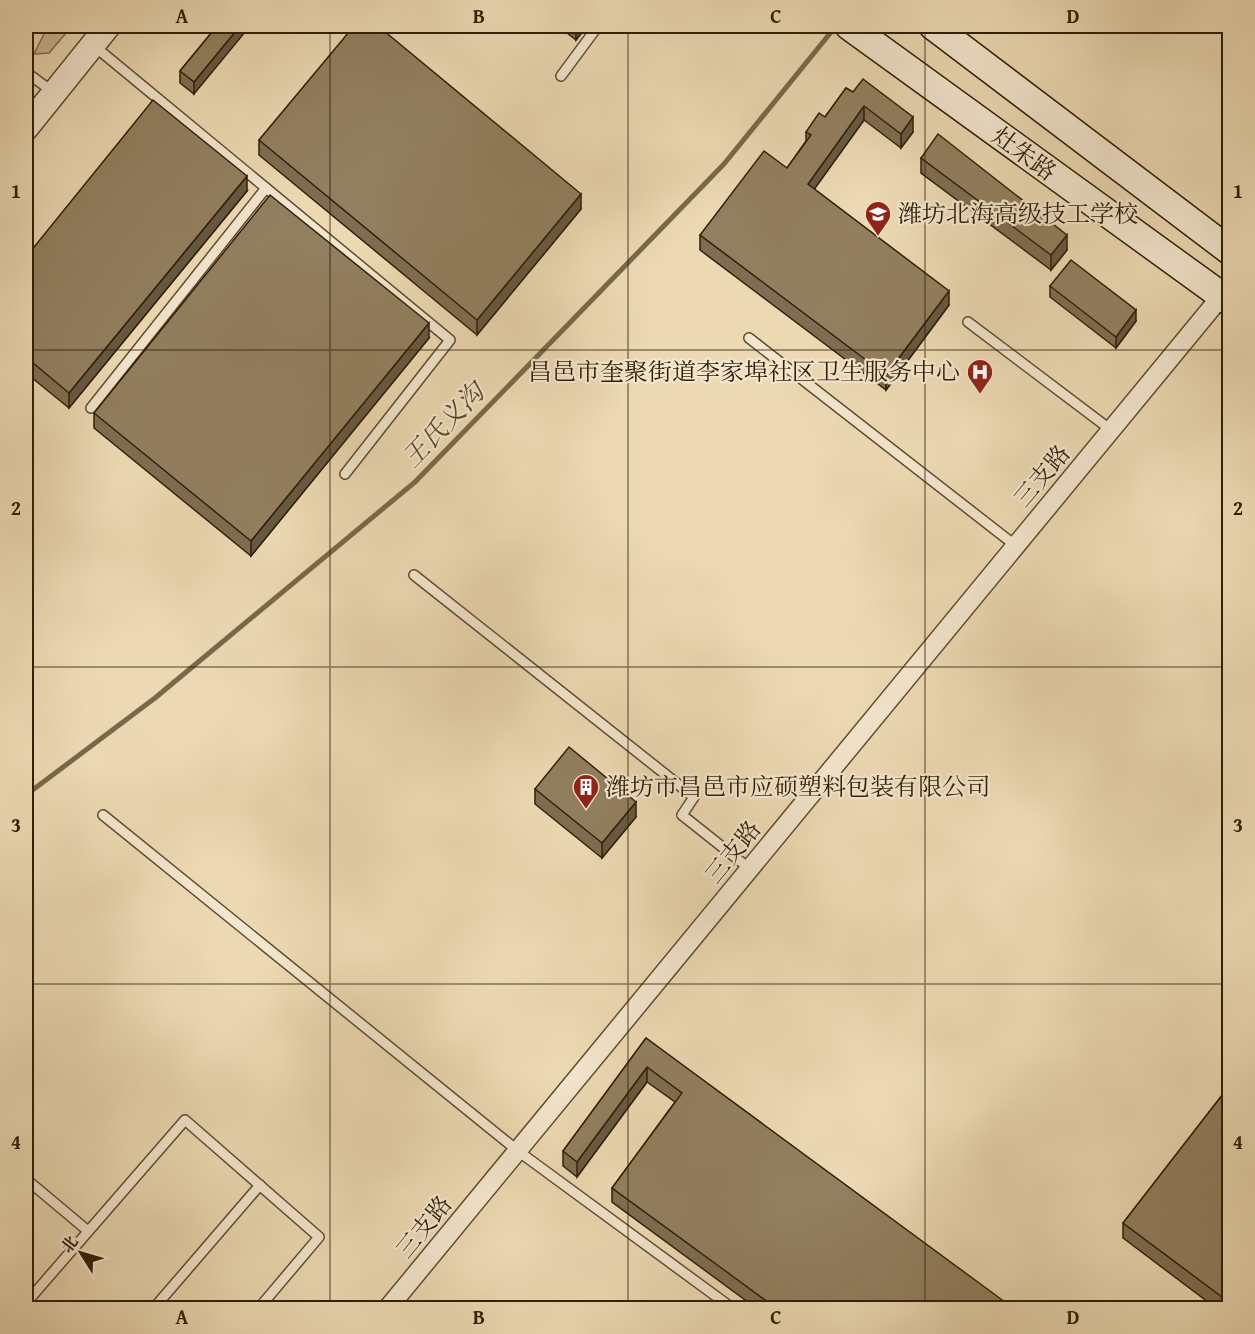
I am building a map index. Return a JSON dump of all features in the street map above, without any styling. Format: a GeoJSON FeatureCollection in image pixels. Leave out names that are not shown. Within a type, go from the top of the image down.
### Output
{"type":"FeatureCollection","features":[{"type":"Feature","properties":{"kind":"main road","name":"灶朱路"},"geometry":{"type":"LineString","coordinates":[[849,26],[1227,295]]}},
{"type":"Feature","properties":{"kind":"main road","name":"灶朱路"},"geometry":{"type":"LineString","coordinates":[[933,26],[1230,251]]}},
{"type":"Feature","properties":{"kind":"street"},"geometry":{"type":"LineString","coordinates":[[26,128],[108,26]]}},
{"type":"Feature","properties":{"kind":"street","name":"三支路"},"geometry":{"type":"LineString","coordinates":[[388,1308],[1111,430],[1227,295]]}},
{"type":"Feature","properties":{"kind":"lane"},"geometry":{"type":"LineString","coordinates":[[561,76],[598,26]]}},
{"type":"Feature","properties":{"kind":"lane"},"geometry":{"type":"LineString","coordinates":[[93,45],[450,340],[345,474]]}},
{"type":"Feature","properties":{"kind":"lane"},"geometry":{"type":"LineString","coordinates":[[26,72],[54,93]]}},
{"type":"Feature","properties":{"kind":"lane"},"geometry":{"type":"LineString","coordinates":[[91,408],[266,188]]}},
{"type":"Feature","properties":{"kind":"lane"},"geometry":{"type":"LineString","coordinates":[[968,321],[1111,430]]}},
{"type":"Feature","properties":{"kind":"lane"},"geometry":{"type":"LineString","coordinates":[[749,338],[1016,546]]}},
{"type":"Feature","properties":{"kind":"lane"},"geometry":{"type":"LineString","coordinates":[[414,575],[694,797],[682,815],[750,869]]}},
{"type":"Feature","properties":{"kind":"lane"},"geometry":{"type":"LineString","coordinates":[[103,815],[518,1151],[732,1308]]}},
{"type":"Feature","properties":{"kind":"lane"},"geometry":{"type":"LineString","coordinates":[[26,1303],[185,1120],[319,1237],[259,1308]]}},
{"type":"Feature","properties":{"kind":"lane"},"geometry":{"type":"LineString","coordinates":[[26,1179],[88,1231]]}},
{"type":"Feature","properties":{"kind":"lane"},"geometry":{"type":"LineString","coordinates":[[154,1308],[260,1185]]}},
{"type":"Feature","properties":{"kind":"shaded area"},"geometry":{"type":"Polygon","coordinates":[[[48,26],[72,26],[49,53],[34,54],[48,26]]]}},
{"type":"Feature","properties":{"kind":"building"},"geometry":{"type":"Polygon","coordinates":[[[217,26],[240,26],[194,82],[180,71],[217,26]]]}},
{"type":"Feature","properties":{"kind":"building"},"geometry":{"type":"Polygon","coordinates":[[[354,26],[378,26],[581,194],[477,320],[259,140],[354,26]]]}},
{"type":"Feature","properties":{"kind":"building"},"geometry":{"type":"Polygon","coordinates":[[[863,79],[913,117],[901,134],[864,106],[808,184],[949,291],[886,375],[700,235],[764,151],[787,168],[811,135],[806,132],[819,113],[825,117],[846,88],[853,92],[863,79]]]}},
{"type":"Feature","properties":{"kind":"building"},"geometry":{"type":"Polygon","coordinates":[[[153,100],[247,176],[69,393],[26,357],[26,257],[153,100]]]}},
{"type":"Feature","properties":{"kind":"building"},"geometry":{"type":"Polygon","coordinates":[[[938,134],[1067,235],[1051,255],[921,158],[938,134]]]}},
{"type":"Feature","properties":{"kind":"building"},"geometry":{"type":"Polygon","coordinates":[[[270,195],[429,323],[251,541],[94,413],[270,195]]]}},
{"type":"Feature","properties":{"kind":"building"},"geometry":{"type":"Polygon","coordinates":[[[1071,260],[1136,310],[1116,337],[1050,286],[1071,260]]]}},
{"type":"Feature","properties":{"kind":"building","name":"潍坊市昌邑市应硕塑料包装有限公司"},"geometry":{"type":"Polygon","coordinates":[[[569,747],[636,802],[602,843],[535,789],[569,747]]]}},
{"type":"Feature","properties":{"kind":"building"},"geometry":{"type":"Polygon","coordinates":[[[646,1038],[1009,1305],[1006,1308],[776,1308],[612,1188],[682,1093],[647,1067],[577,1162],[563,1151],[646,1038]]]}},
{"type":"Feature","properties":{"kind":"building"},"geometry":{"type":"Polygon","coordinates":[[[1230,1085],[1230,1303],[1123,1223],[1230,1085]]]}},
{"type":"Feature","properties":{"kind":"waterway","name":"王氏义沟"},"geometry":{"type":"LineString","coordinates":[[26,795],[155,698],[415,482],[724,164],[836,26]]}},
{"type":"Feature","properties":{"kind":"place","name":"潍坊北海高级技工学校"},"geometry":{"type":"Point","coordinates":[878,237]}},
{"type":"Feature","properties":{"kind":"place","name":"昌邑市奎聚街道李家埠社区卫生服务中心"},"geometry":{"type":"Point","coordinates":[980,395]}},
{"type":"Feature","properties":{"kind":"place","name":"潍坊市昌邑市应硕塑料包装有限公司"},"geometry":{"type":"Point","coordinates":[586,810]}}]}
